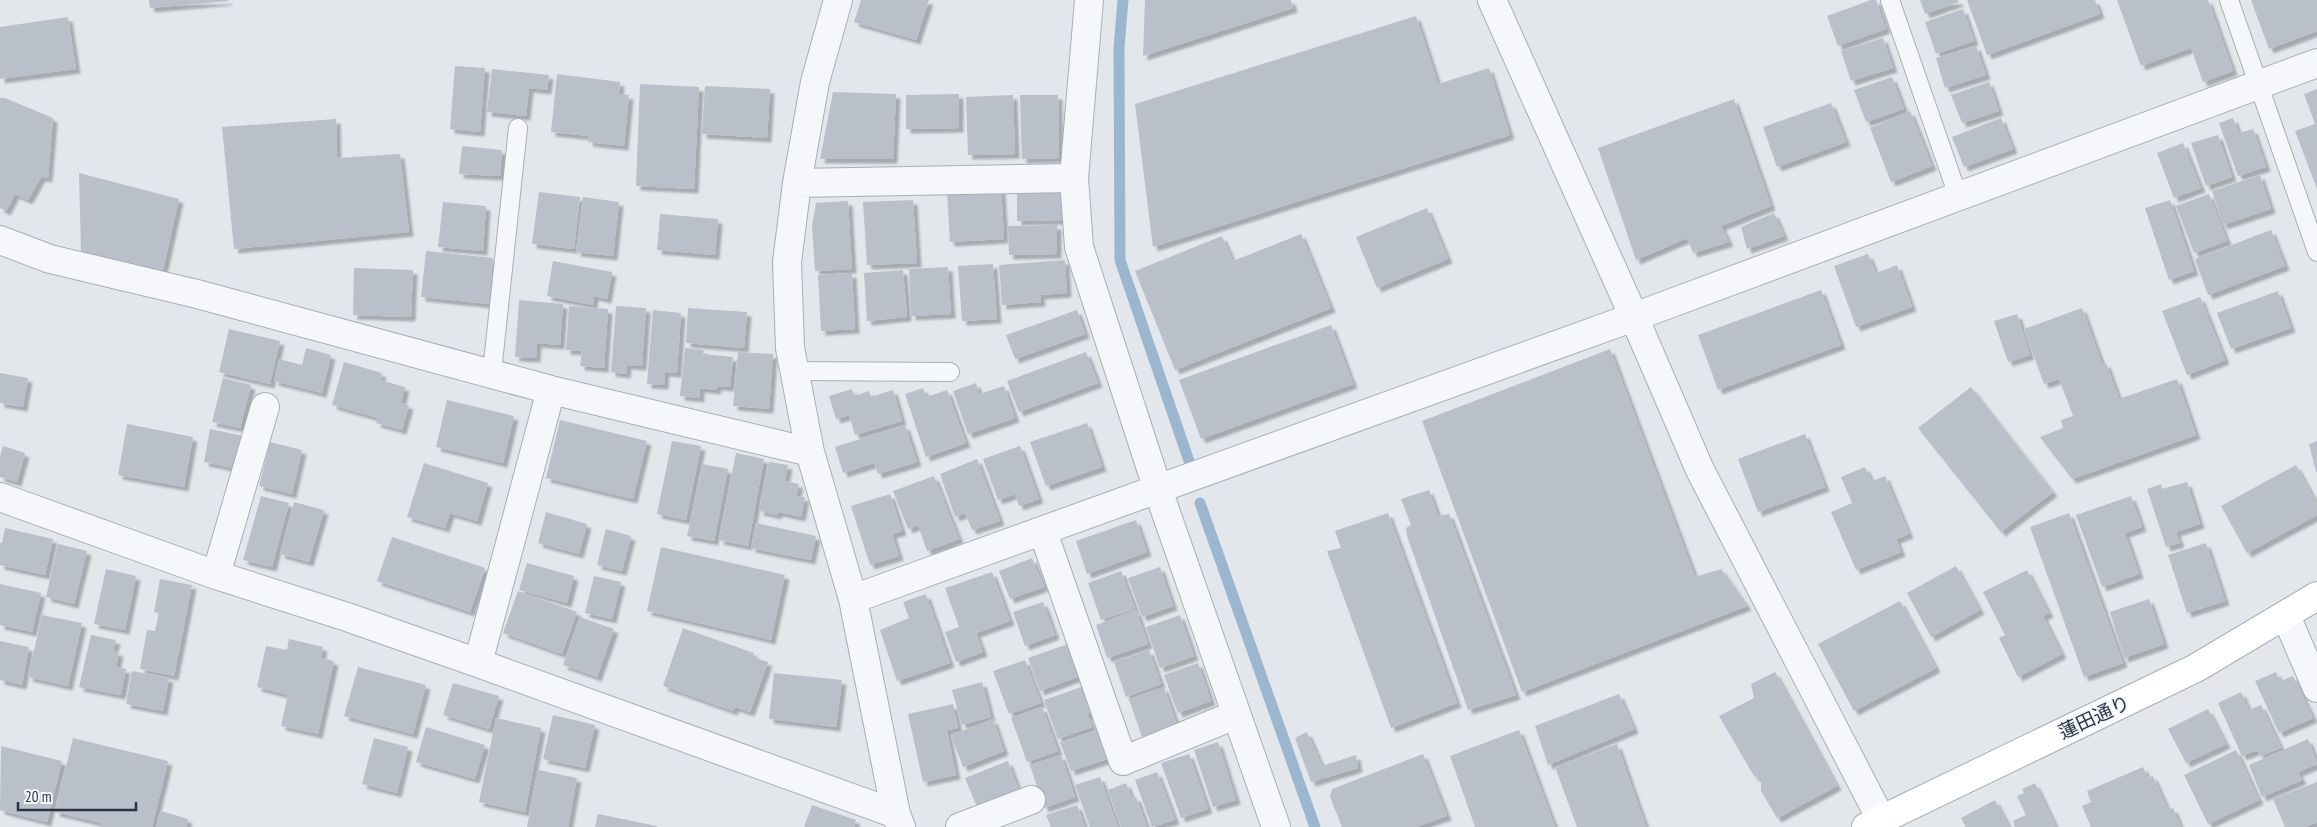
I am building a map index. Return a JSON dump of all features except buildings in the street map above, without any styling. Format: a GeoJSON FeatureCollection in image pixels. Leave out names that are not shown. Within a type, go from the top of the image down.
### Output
{"type":"FeatureCollection","features":[{"type":"Feature","properties":{"kind":"main road","name":"蓮田通り"},"geometry":{"type":"LineString","coordinates":[[1878,824],[2196,668],[2317,596]]}},
{"type":"Feature","properties":{"kind":"street"},"geometry":{"type":"LineString","coordinates":[[838,0],[815,82],[797,183],[787,262],[790,348],[810,452],[853,600],[899,821]]}},
{"type":"Feature","properties":{"kind":"street"},"geometry":{"type":"LineString","coordinates":[[1089,0],[1074,178],[1079,247],[1158,490],[1235,715],[1276,827]]}},
{"type":"Feature","properties":{"kind":"street"},"geometry":{"type":"LineString","coordinates":[[1492,0],[1634,317],[1700,470],[1878,824]]}},
{"type":"Feature","properties":{"kind":"street"},"geometry":{"type":"LineString","coordinates":[[853,600],[1634,317],[2317,63]]}},
{"type":"Feature","properties":{"kind":"street"},"geometry":{"type":"LineString","coordinates":[[797,183],[1074,178]]}},
{"type":"Feature","properties":{"kind":"street"},"geometry":{"type":"LineString","coordinates":[[0,240],[50,258],[197,294],[492,372],[551,390],[810,452]]}},
{"type":"Feature","properties":{"kind":"street"},"geometry":{"type":"LineString","coordinates":[[478,664],[551,390]]}},
{"type":"Feature","properties":{"kind":"street"},"geometry":{"type":"LineString","coordinates":[[216,575],[265,407]]}},
{"type":"Feature","properties":{"kind":"street"},"geometry":{"type":"LineString","coordinates":[[0,497],[216,575],[347,617],[478,664],[899,821]]}},
{"type":"Feature","properties":{"kind":"street"},"geometry":{"type":"LineString","coordinates":[[1042,532],[1123,761],[1235,715]]}},
{"type":"Feature","properties":{"kind":"street"},"geometry":{"type":"LineString","coordinates":[[2286,616],[2317,688]]}},
{"type":"Feature","properties":{"kind":"street"},"geometry":{"type":"LineString","coordinates":[[960,827],[1031,800]]}},
{"type":"Feature","properties":{"kind":"lane"},"geometry":{"type":"LineString","coordinates":[[1890,0],[1958,196]]}},
{"type":"Feature","properties":{"kind":"lane"},"geometry":{"type":"LineString","coordinates":[[2229,0],[2317,252]]}},
{"type":"Feature","properties":{"kind":"lane"},"geometry":{"type":"LineString","coordinates":[[492,372],[518,128]]}},
{"type":"Feature","properties":{"kind":"lane"},"geometry":{"type":"LineString","coordinates":[[795,370],[950,372]]}},
{"type":"Feature","properties":{"kind":"waterway"},"geometry":{"type":"LineString","coordinates":[[1123,0],[1119,48],[1120,260],[1189,461]]}},
{"type":"Feature","properties":{"kind":"waterway"},"geometry":{"type":"LineString","coordinates":[[1200,503],[1315,827]]}}]}
